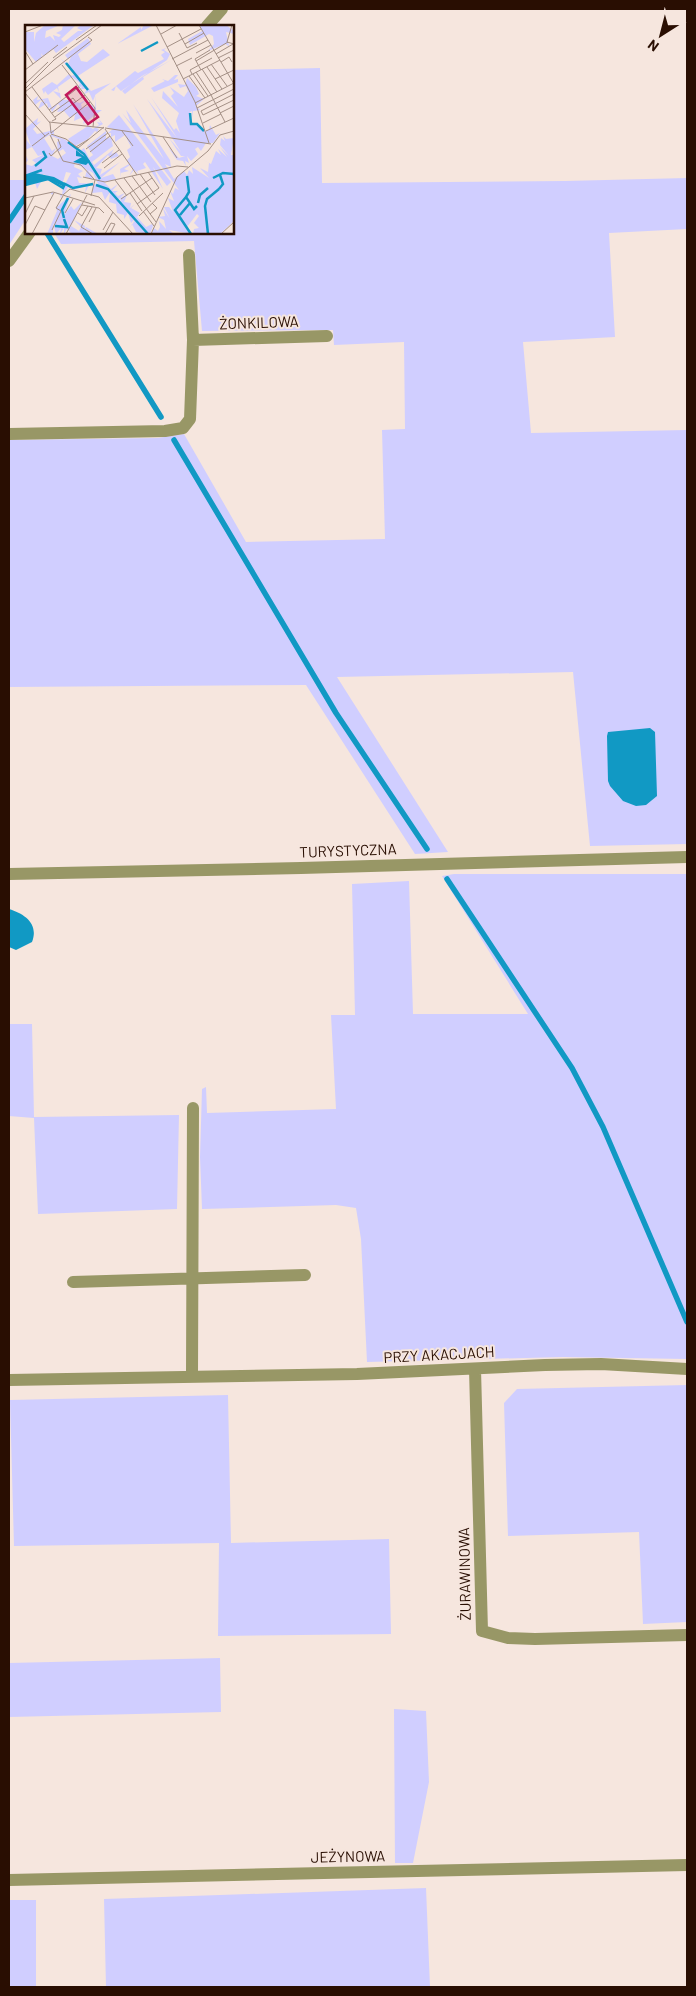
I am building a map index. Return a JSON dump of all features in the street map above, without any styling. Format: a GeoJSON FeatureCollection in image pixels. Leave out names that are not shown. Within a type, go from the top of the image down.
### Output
{"type":"FeatureCollection","features":[{"type":"Feature","properties":{"kind":"street"},"geometry":{"type":"LineString","coordinates":[[208,25],[222,9]]}},
{"type":"Feature","properties":{"kind":"street"},"geometry":{"type":"LineString","coordinates":[[9,261],[29,234]]}},
{"type":"Feature","properties":{"kind":"street"},"geometry":{"type":"LineString","coordinates":[[9,434],[165,431],[183,428],[190,419],[193,340],[189,255]]}},
{"type":"Feature","properties":{"kind":"street","name":"ŻONKILOWA"},"geometry":{"type":"LineString","coordinates":[[193,340],[327,336]]}},
{"type":"Feature","properties":{"kind":"street","name":"TURYSTYCZNA"},"geometry":{"type":"LineString","coordinates":[[9,874],[687,857]]}},
{"type":"Feature","properties":{"kind":"street"},"geometry":{"type":"LineString","coordinates":[[192,1376],[193,1108]]}},
{"type":"Feature","properties":{"kind":"street"},"geometry":{"type":"LineString","coordinates":[[73,1282],[305,1275]]}},
{"type":"Feature","properties":{"kind":"street","name":"PRZY AKACJACH"},"geometry":{"type":"LineString","coordinates":[[9,1380],[357,1374],[602,1364],[687,1369]]}},
{"type":"Feature","properties":{"kind":"street","name":"ŻURAWINOWA"},"geometry":{"type":"LineString","coordinates":[[475,1369],[482,1631],[517,1639],[687,1635]]}},
{"type":"Feature","properties":{"kind":"street","name":"JEŻYNOWA"},"geometry":{"type":"LineString","coordinates":[[9,1880],[687,1865]]}},
{"type":"Feature","properties":{"kind":"shaded area"},"geometry":{"type":"Polygon","coordinates":[[[320,68],[322,183],[687,178],[687,229],[609,233],[615,337],[523,342],[531,433],[687,430],[687,844],[590,846],[573,672],[337,677],[448,852],[415,854],[306,685],[9,687],[9,440],[158,438],[184,434],[246,542],[385,539],[382,430],[405,429],[404,342],[334,345],[333,330],[202,331],[194,241],[61,244],[55,234],[234,234],[234,70],[320,68]]]}},
{"type":"Feature","properties":{"kind":"shaded area"},"geometry":{"type":"Polygon","coordinates":[[[9,180],[25,180],[25,221],[9,245],[9,180]]]}},
{"type":"Feature","properties":{"kind":"shaded area"},"geometry":{"type":"Polygon","coordinates":[[[650,728],[655,732],[657,796],[646,805],[636,806],[623,801],[610,786],[608,781],[607,736],[608,732],[650,728]]]}},
{"type":"Feature","properties":{"kind":"shaded area"},"geometry":{"type":"Polygon","coordinates":[[[454,874],[687,874],[687,1359],[563,1357],[367,1362],[361,1239],[356,1208],[336,1205],[202,1209],[200,1157],[202,1089],[206,1087],[207,1113],[336,1109],[331,1015],[355,1015],[352,884],[409,881],[413,1014],[528,1014],[442,876],[454,874]]]}},
{"type":"Feature","properties":{"kind":"shaded area"},"geometry":{"type":"Polygon","coordinates":[[[9,909],[25,917],[34,930],[32,942],[16,950],[9,947],[9,909]]]}},
{"type":"Feature","properties":{"kind":"shaded area"},"geometry":{"type":"Polygon","coordinates":[[[9,1024],[32,1024],[34,1117],[179,1115],[177,1209],[38,1214],[34,1118],[9,1116],[9,1024]]]}},
{"type":"Feature","properties":{"kind":"shaded area"},"geometry":{"type":"Polygon","coordinates":[[[687,1385],[687,1622],[643,1624],[639,1532],[508,1536],[504,1403],[517,1389],[687,1385]]]}},
{"type":"Feature","properties":{"kind":"shaded area"},"geometry":{"type":"Polygon","coordinates":[[[228,1395],[231,1543],[389,1539],[391,1634],[218,1636],[219,1543],[14,1546],[10,1400],[228,1395]]]}},
{"type":"Feature","properties":{"kind":"shaded area"},"geometry":{"type":"Polygon","coordinates":[[[220,1658],[221,1712],[9,1717],[9,1663],[220,1658]]]}},
{"type":"Feature","properties":{"kind":"shaded area"},"geometry":{"type":"Polygon","coordinates":[[[394,1709],[426,1711],[429,1782],[413,1863],[395,1863],[394,1709]]]}},
{"type":"Feature","properties":{"kind":"shaded area"},"geometry":{"type":"Polygon","coordinates":[[[426,1888],[430,1987],[106,1987],[104,1899],[426,1888]]]}},
{"type":"Feature","properties":{"kind":"shaded area"},"geometry":{"type":"Polygon","coordinates":[[[9,1900],[36,1900],[36,1987],[9,1987],[9,1900]]]}},
{"type":"Feature","properties":{"kind":"waterway"},"geometry":{"type":"LineString","coordinates":[[9,221],[25,197]]}},
{"type":"Feature","properties":{"kind":"waterway"},"geometry":{"type":"LineString","coordinates":[[48,234],[161,417]]}},
{"type":"Feature","properties":{"kind":"waterway"},"geometry":{"type":"LineString","coordinates":[[174,440],[336,713],[427,849]]}},
{"type":"Feature","properties":{"kind":"waterway"},"geometry":{"type":"LineString","coordinates":[[447,879],[572,1068],[603,1127],[687,1322]]}}]}
